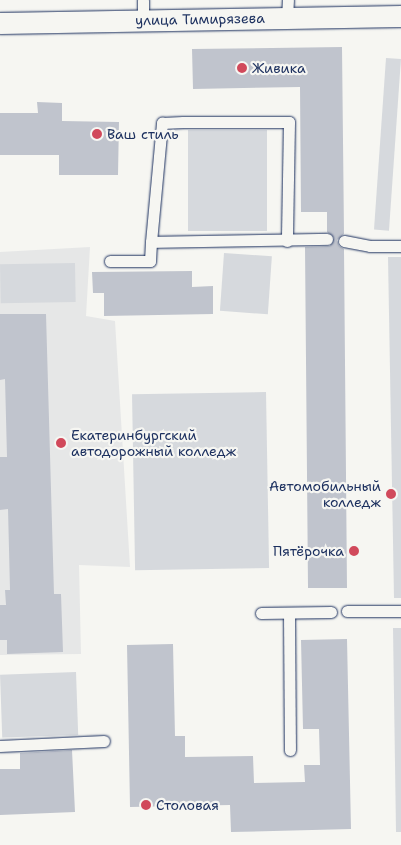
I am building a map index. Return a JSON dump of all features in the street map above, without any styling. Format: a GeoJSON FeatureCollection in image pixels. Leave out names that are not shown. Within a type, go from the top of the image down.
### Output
{"type":"FeatureCollection","features":[{"type":"Feature","properties":{"kind":"street","name":"улица Тимирязева"},"geometry":{"type":"LineString","coordinates":[[0,23],[143,10],[287,9],[401,16]]}},
{"type":"Feature","properties":{"kind":"lane"},"geometry":{"type":"LineString","coordinates":[[110,260],[150,261],[162,123],[288,122],[287,241]]}},
{"type":"Feature","properties":{"kind":"lane"},"geometry":{"type":"LineString","coordinates":[[151,242],[327,239]]}},
{"type":"Feature","properties":{"kind":"lane"},"geometry":{"type":"LineString","coordinates":[[344,240],[370,246],[401,246]]}},
{"type":"Feature","properties":{"kind":"lane"},"geometry":{"type":"LineString","coordinates":[[347,611],[401,611]]}},
{"type":"Feature","properties":{"kind":"lane"},"geometry":{"type":"LineString","coordinates":[[261,613],[332,612]]}},
{"type":"Feature","properties":{"kind":"lane"},"geometry":{"type":"LineString","coordinates":[[289,613],[290,750]]}},
{"type":"Feature","properties":{"kind":"lane"},"geometry":{"type":"LineString","coordinates":[[0,746],[104,741]]}},
{"type":"Feature","properties":{"kind":"shaded area"},"geometry":{"type":"Polygon","coordinates":[[[386,58],[401,59],[389,231],[374,230],[386,58]]]}},
{"type":"Feature","properties":{"kind":"shaded area"},"geometry":{"type":"Polygon","coordinates":[[[188,130],[267,130],[267,231],[188,231],[188,130]]]}},
{"type":"Feature","properties":{"kind":"shaded area","name":"Екатеринбургский автодорожный колледж"},"geometry":{"type":"Polygon","coordinates":[[[90,247],[86,316],[115,321],[130,567],[79,565],[81,654],[0,655],[0,252],[90,247]]]}},
{"type":"Feature","properties":{"kind":"shaded area"},"geometry":{"type":"Polygon","coordinates":[[[224,253],[272,256],[268,314],[220,311],[224,253]]]}},
{"type":"Feature","properties":{"kind":"shaded area"},"geometry":{"type":"Polygon","coordinates":[[[388,257],[401,257],[401,598],[394,598],[388,257]]]}},
{"type":"Feature","properties":{"kind":"shaded area"},"geometry":{"type":"Polygon","coordinates":[[[75,263],[76,302],[1,303],[0,264],[75,263]]]}},
{"type":"Feature","properties":{"kind":"shaded area"},"geometry":{"type":"Polygon","coordinates":[[[266,392],[269,568],[135,570],[132,394],[266,392]]]}},
{"type":"Feature","properties":{"kind":"shaded area"},"geometry":{"type":"Polygon","coordinates":[[[393,628],[401,628],[401,832],[396,832],[393,628]]]}},
{"type":"Feature","properties":{"kind":"shaded area"},"geometry":{"type":"Polygon","coordinates":[[[76,672],[78,735],[2,738],[0,675],[76,672]]]}},
{"type":"Feature","properties":{"kind":"building"},"geometry":{"type":"Polygon","coordinates":[[[342,47],[344,234],[337,240],[339,246],[344,249],[347,588],[308,588],[305,247],[330,246],[334,238],[327,232],[327,212],[301,212],[300,87],[193,89],[192,49],[342,47]]]}},
{"type":"Feature","properties":{"kind":"building"},"geometry":{"type":"Polygon","coordinates":[[[37,102],[62,103],[62,121],[119,122],[118,175],[59,175],[59,155],[0,155],[0,113],[38,113],[37,102]]]}},
{"type":"Feature","properties":{"kind":"building"},"geometry":{"type":"Polygon","coordinates":[[[192,271],[192,287],[213,286],[213,314],[104,316],[104,293],[93,293],[92,272],[192,271]]]}},
{"type":"Feature","properties":{"kind":"building"},"geometry":{"type":"Polygon","coordinates":[[[0,314],[46,314],[54,594],[61,594],[63,652],[7,654],[7,640],[0,640],[0,605],[6,605],[5,590],[10,590],[8,509],[0,510],[0,457],[7,457],[5,379],[0,380],[0,314]]]}},
{"type":"Feature","properties":{"kind":"building"},"geometry":{"type":"Polygon","coordinates":[[[347,639],[351,829],[231,832],[230,805],[130,807],[127,645],[173,644],[175,736],[185,736],[185,757],[253,756],[254,783],[305,782],[304,765],[320,765],[319,729],[303,729],[301,640],[347,639]]]}},
{"type":"Feature","properties":{"kind":"building"},"geometry":{"type":"Polygon","coordinates":[[[72,750],[75,812],[0,815],[0,769],[20,769],[20,753],[72,750]]]}},
{"type":"Feature","properties":{"kind":"place","name":"Живика"},"geometry":{"type":"Point","coordinates":[242,68]}},
{"type":"Feature","properties":{"kind":"place","name":"Ваш стиль"},"geometry":{"type":"Point","coordinates":[97,134]}},
{"type":"Feature","properties":{"kind":"place","name":"Екатеринбургский автодорожный колледж"},"geometry":{"type":"Point","coordinates":[61,443]}},
{"type":"Feature","properties":{"kind":"place","name":"Автомобильный колледж"},"geometry":{"type":"Point","coordinates":[391,494]}},
{"type":"Feature","properties":{"kind":"place","name":"Пятёрочка"},"geometry":{"type":"Point","coordinates":[354,551]}},
{"type":"Feature","properties":{"kind":"place","name":"Столовая"},"geometry":{"type":"Point","coordinates":[146,805]}}]}
